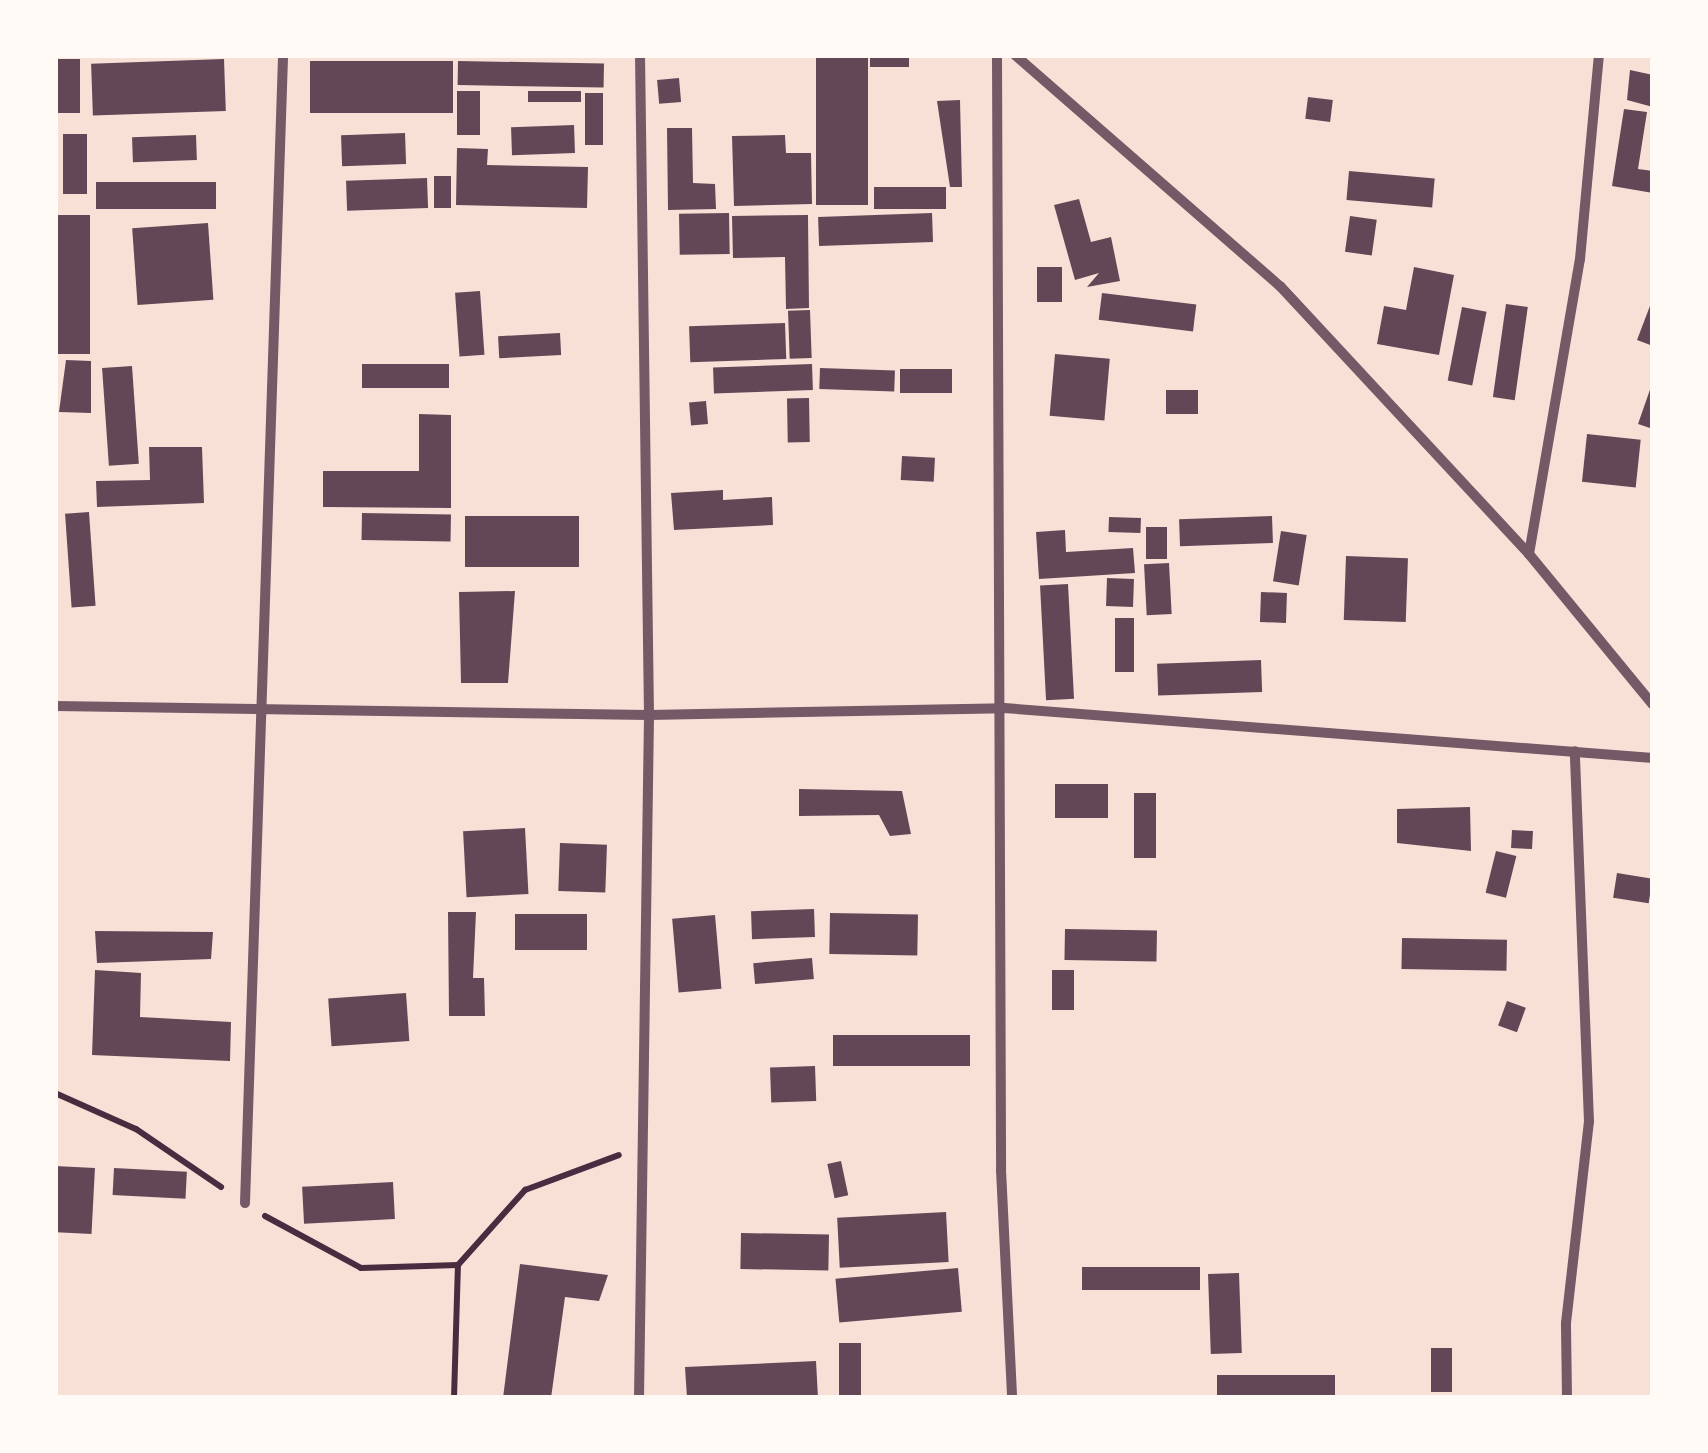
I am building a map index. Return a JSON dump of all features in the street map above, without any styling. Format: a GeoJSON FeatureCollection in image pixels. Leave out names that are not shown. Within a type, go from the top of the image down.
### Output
{"type":"FeatureCollection","features":[{"type":"Feature","properties":{"kind":"street"},"geometry":{"type":"LineString","coordinates":[[245,1203],[283,55]]}},
{"type":"Feature","properties":{"kind":"street"},"geometry":{"type":"LineString","coordinates":[[639,1398],[648,714],[640,55]]}},
{"type":"Feature","properties":{"kind":"street"},"geometry":{"type":"LineString","coordinates":[[997,55],[1004,708],[1001,1170],[1012,1398]]}},
{"type":"Feature","properties":{"kind":"street"},"geometry":{"type":"LineString","coordinates":[[1015,55],[1280,286],[1529,554],[1653,704]]}},
{"type":"Feature","properties":{"kind":"street"},"geometry":{"type":"LineString","coordinates":[[1529,554],[1580,260],[1599,55]]}},
{"type":"Feature","properties":{"kind":"street"},"geometry":{"type":"LineString","coordinates":[[55,706],[648,714],[1004,708],[1653,758]]}},
{"type":"Feature","properties":{"kind":"street"},"geometry":{"type":"LineString","coordinates":[[1567,1398],[1566,1324],[1589,1122],[1575,751]]}},
{"type":"Feature","properties":{"kind":"path"},"geometry":{"type":"LineString","coordinates":[[55,1093],[136,1129],[245,1203],[361,1268],[458,1265]]}},
{"type":"Feature","properties":{"kind":"path"},"geometry":{"type":"LineString","coordinates":[[454,1398],[458,1265],[525,1190],[640,1148]]}},
{"type":"Feature","properties":{"kind":"building"},"geometry":{"type":"Polygon","coordinates":[[[816,55],[868,55],[868,205],[816,205],[816,55]]]}},
{"type":"Feature","properties":{"kind":"building"},"geometry":{"type":"Polygon","coordinates":[[[870,55],[909,55],[909,67],[870,67],[870,55]]]}},
{"type":"Feature","properties":{"kind":"building"},"geometry":{"type":"Polygon","coordinates":[[[55,59],[80,59],[80,113],[55,113],[55,59]]]}},
{"type":"Feature","properties":{"kind":"building"},"geometry":{"type":"Polygon","coordinates":[[[224,59],[226,111],[93,116],[91,64],[224,59]]]}},
{"type":"Feature","properties":{"kind":"building"},"geometry":{"type":"Polygon","coordinates":[[[310,61],[453,61],[453,113],[310,113],[310,61]]]}},
{"type":"Feature","properties":{"kind":"building"},"geometry":{"type":"Polygon","coordinates":[[[458,61],[604,64],[604,88],[458,85],[458,61]]]}},
{"type":"Feature","properties":{"kind":"building"},"geometry":{"type":"Polygon","coordinates":[[[1630,70],[1653,75],[1653,107],[1627,100],[1630,70]]]}},
{"type":"Feature","properties":{"kind":"building"},"geometry":{"type":"Polygon","coordinates":[[[679,78],[681,102],[659,104],[657,80],[679,78]]]}},
{"type":"Feature","properties":{"kind":"building"},"geometry":{"type":"Polygon","coordinates":[[[457,91],[480,91],[480,135],[457,135],[457,91]]]}},
{"type":"Feature","properties":{"kind":"building"},"geometry":{"type":"Polygon","coordinates":[[[528,91],[581,91],[581,102],[528,102],[528,91]]]}},
{"type":"Feature","properties":{"kind":"building"},"geometry":{"type":"Polygon","coordinates":[[[585,93],[603,93],[603,145],[585,145],[585,93]]]}},
{"type":"Feature","properties":{"kind":"building"},"geometry":{"type":"Polygon","coordinates":[[[1308,97],[1333,100],[1330,122],[1305,119],[1308,97]]]}},
{"type":"Feature","properties":{"kind":"building"},"geometry":{"type":"Polygon","coordinates":[[[960,100],[962,187],[950,187],[937,101],[960,100]]]}},
{"type":"Feature","properties":{"kind":"building"},"geometry":{"type":"Polygon","coordinates":[[[1624,109],[1647,112],[1638,169],[1653,171],[1653,193],[1612,186],[1624,109]]]}},
{"type":"Feature","properties":{"kind":"building"},"geometry":{"type":"Polygon","coordinates":[[[574,125],[575,153],[512,155],[511,127],[574,125]]]}},
{"type":"Feature","properties":{"kind":"building"},"geometry":{"type":"Polygon","coordinates":[[[667,128],[692,128],[693,183],[715,184],[716,209],[668,210],[667,128]]]}},
{"type":"Feature","properties":{"kind":"building"},"geometry":{"type":"Polygon","coordinates":[[[405,133],[406,164],[342,166],[341,135],[405,133]]]}},
{"type":"Feature","properties":{"kind":"building"},"geometry":{"type":"Polygon","coordinates":[[[63,134],[87,134],[87,194],[63,194],[63,134]]]}},
{"type":"Feature","properties":{"kind":"building"},"geometry":{"type":"Polygon","coordinates":[[[196,135],[197,160],[133,162],[132,137],[196,135]]]}},
{"type":"Feature","properties":{"kind":"building"},"geometry":{"type":"Polygon","coordinates":[[[785,135],[786,153],[811,153],[812,204],[734,206],[732,136],[785,135]]]}},
{"type":"Feature","properties":{"kind":"building"},"geometry":{"type":"Polygon","coordinates":[[[457,148],[488,149],[487,165],[588,167],[587,208],[456,205],[457,148]]]}},
{"type":"Feature","properties":{"kind":"building"},"geometry":{"type":"Polygon","coordinates":[[[1349,171],[1435,178],[1432,207],[1346,200],[1349,171]]]}},
{"type":"Feature","properties":{"kind":"building"},"geometry":{"type":"Polygon","coordinates":[[[434,176],[451,176],[451,208],[434,208],[434,176]]]}},
{"type":"Feature","properties":{"kind":"building"},"geometry":{"type":"Polygon","coordinates":[[[427,178],[428,208],[347,211],[346,181],[427,178]]]}},
{"type":"Feature","properties":{"kind":"building"},"geometry":{"type":"Polygon","coordinates":[[[96,182],[216,182],[216,209],[96,209],[96,182]]]}},
{"type":"Feature","properties":{"kind":"building"},"geometry":{"type":"Polygon","coordinates":[[[874,187],[946,187],[946,209],[874,209],[874,187]]]}},
{"type":"Feature","properties":{"kind":"building"},"geometry":{"type":"Polygon","coordinates":[[[1079,199],[1091,242],[1111,237],[1120,281],[1087,287],[1099,273],[1075,280],[1054,205],[1079,199]]]}},
{"type":"Feature","properties":{"kind":"building"},"geometry":{"type":"Polygon","coordinates":[[[729,213],[730,254],[680,255],[679,214],[729,213]]]}},
{"type":"Feature","properties":{"kind":"building"},"geometry":{"type":"Polygon","coordinates":[[[932,213],[933,242],[819,246],[818,217],[932,213]]]}},
{"type":"Feature","properties":{"kind":"building"},"geometry":{"type":"Polygon","coordinates":[[[55,215],[90,215],[90,354],[55,354],[55,215]]]}},
{"type":"Feature","properties":{"kind":"building"},"geometry":{"type":"Polygon","coordinates":[[[808,215],[809,308],[786,309],[785,257],[733,258],[732,216],[808,215]]]}},
{"type":"Feature","properties":{"kind":"building"},"geometry":{"type":"Polygon","coordinates":[[[1350,216],[1377,220],[1372,255],[1345,252],[1350,216]]]}},
{"type":"Feature","properties":{"kind":"building"},"geometry":{"type":"Polygon","coordinates":[[[208,223],[213,300],[138,305],[132,228],[208,223]]]}},
{"type":"Feature","properties":{"kind":"building"},"geometry":{"type":"Polygon","coordinates":[[[1037,267],[1062,267],[1062,302],[1037,302],[1037,267]]]}},
{"type":"Feature","properties":{"kind":"building"},"geometry":{"type":"Polygon","coordinates":[[[1414,267],[1454,275],[1439,355],[1377,344],[1384,306],[1406,310],[1414,267]]]}},
{"type":"Feature","properties":{"kind":"building"},"geometry":{"type":"Polygon","coordinates":[[[480,291],[484,355],[460,357],[455,293],[480,291]]]}},
{"type":"Feature","properties":{"kind":"building"},"geometry":{"type":"Polygon","coordinates":[[[1102,293],[1196,305],[1193,331],[1099,320],[1102,293]]]}},
{"type":"Feature","properties":{"kind":"building"},"geometry":{"type":"Polygon","coordinates":[[[1653,298],[1653,346],[1637,340],[1653,298]]]}},
{"type":"Feature","properties":{"kind":"building"},"geometry":{"type":"Polygon","coordinates":[[[1506,304],[1528,307],[1515,400],[1493,397],[1506,304]]]}},
{"type":"Feature","properties":{"kind":"building"},"geometry":{"type":"Polygon","coordinates":[[[1462,307],[1487,312],[1472,385],[1448,381],[1462,307]]]}},
{"type":"Feature","properties":{"kind":"building"},"geometry":{"type":"Polygon","coordinates":[[[810,310],[812,358],[790,359],[788,311],[810,310]]]}},
{"type":"Feature","properties":{"kind":"building"},"geometry":{"type":"Polygon","coordinates":[[[785,323],[786,359],[690,362],[689,326],[785,323]]]}},
{"type":"Feature","properties":{"kind":"building"},"geometry":{"type":"Polygon","coordinates":[[[560,333],[561,355],[499,358],[498,336],[560,333]]]}},
{"type":"Feature","properties":{"kind":"building"},"geometry":{"type":"Polygon","coordinates":[[[1055,354],[1110,359],[1104,421],[1050,416],[1055,354]]]}},
{"type":"Feature","properties":{"kind":"building"},"geometry":{"type":"Polygon","coordinates":[[[66,360],[91,361],[91,413],[59,412],[66,360]]]}},
{"type":"Feature","properties":{"kind":"building"},"geometry":{"type":"Polygon","coordinates":[[[362,364],[449,364],[449,388],[362,388],[362,364]]]}},
{"type":"Feature","properties":{"kind":"building"},"geometry":{"type":"Polygon","coordinates":[[[812,364],[813,390],[714,393],[713,367],[812,364]]]}},
{"type":"Feature","properties":{"kind":"building"},"geometry":{"type":"Polygon","coordinates":[[[132,366],[139,464],[109,466],[102,368],[132,366]]]}},
{"type":"Feature","properties":{"kind":"building"},"geometry":{"type":"Polygon","coordinates":[[[820,368],[895,371],[894,392],[819,389],[820,368]]]}},
{"type":"Feature","properties":{"kind":"building"},"geometry":{"type":"Polygon","coordinates":[[[900,369],[952,369],[952,393],[900,393],[900,369]]]}},
{"type":"Feature","properties":{"kind":"building"},"geometry":{"type":"Polygon","coordinates":[[[1653,381],[1653,429],[1638,424],[1653,381]]]}},
{"type":"Feature","properties":{"kind":"building"},"geometry":{"type":"Polygon","coordinates":[[[1166,390],[1198,390],[1198,414],[1166,414],[1166,390]]]}},
{"type":"Feature","properties":{"kind":"building"},"geometry":{"type":"Polygon","coordinates":[[[787,398],[809,398],[810,442],[788,442],[787,398]]]}},
{"type":"Feature","properties":{"kind":"building"},"geometry":{"type":"Polygon","coordinates":[[[706,401],[708,424],[691,425],[689,402],[706,401]]]}},
{"type":"Feature","properties":{"kind":"building"},"geometry":{"type":"Polygon","coordinates":[[[419,414],[451,415],[451,508],[323,507],[323,471],[419,471],[419,414]]]}},
{"type":"Feature","properties":{"kind":"building"},"geometry":{"type":"Polygon","coordinates":[[[1587,434],[1641,440],[1636,487],[1582,482],[1587,434]]]}},
{"type":"Feature","properties":{"kind":"building"},"geometry":{"type":"Polygon","coordinates":[[[149,447],[202,447],[204,503],[97,507],[96,481],[150,480],[149,447]]]}},
{"type":"Feature","properties":{"kind":"building"},"geometry":{"type":"Polygon","coordinates":[[[902,456],[935,458],[934,482],[901,480],[902,456]]]}},
{"type":"Feature","properties":{"kind":"building"},"geometry":{"type":"Polygon","coordinates":[[[723,490],[723,500],[772,497],[773,525],[674,530],[671,493],[723,490]]]}},
{"type":"Feature","properties":{"kind":"building"},"geometry":{"type":"Polygon","coordinates":[[[89,512],[96,606],[72,607],[65,514],[89,512]]]}},
{"type":"Feature","properties":{"kind":"building"},"geometry":{"type":"Polygon","coordinates":[[[362,513],[451,515],[451,542],[362,540],[362,513]]]}},
{"type":"Feature","properties":{"kind":"building"},"geometry":{"type":"Polygon","coordinates":[[[465,516],[579,516],[579,567],[465,567],[465,516]]]}},
{"type":"Feature","properties":{"kind":"building"},"geometry":{"type":"Polygon","coordinates":[[[1272,516],[1273,543],[1180,546],[1179,519],[1272,516]]]}},
{"type":"Feature","properties":{"kind":"building"},"geometry":{"type":"Polygon","coordinates":[[[1109,517],[1141,518],[1140,533],[1108,532],[1109,517]]]}},
{"type":"Feature","properties":{"kind":"building"},"geometry":{"type":"Polygon","coordinates":[[[1146,527],[1167,527],[1167,559],[1146,559],[1146,527]]]}},
{"type":"Feature","properties":{"kind":"building"},"geometry":{"type":"Polygon","coordinates":[[[1065,530],[1066,552],[1133,548],[1135,573],[1039,579],[1036,532],[1065,530]]]}},
{"type":"Feature","properties":{"kind":"building"},"geometry":{"type":"Polygon","coordinates":[[[1281,531],[1307,535],[1299,585],[1273,581],[1281,531]]]}},
{"type":"Feature","properties":{"kind":"building"},"geometry":{"type":"Polygon","coordinates":[[[1346,556],[1408,558],[1406,622],[1344,620],[1346,556]]]}},
{"type":"Feature","properties":{"kind":"building"},"geometry":{"type":"Polygon","coordinates":[[[1169,563],[1172,614],[1147,615],[1144,564],[1169,563]]]}},
{"type":"Feature","properties":{"kind":"building"},"geometry":{"type":"Polygon","coordinates":[[[1107,578],[1134,579],[1133,607],[1106,606],[1107,578]]]}},
{"type":"Feature","properties":{"kind":"building"},"geometry":{"type":"Polygon","coordinates":[[[1068,584],[1074,699],[1046,700],[1040,585],[1068,584]]]}},
{"type":"Feature","properties":{"kind":"building"},"geometry":{"type":"Polygon","coordinates":[[[515,591],[508,683],[461,683],[459,592],[515,591]]]}},
{"type":"Feature","properties":{"kind":"building"},"geometry":{"type":"Polygon","coordinates":[[[1261,592],[1287,593],[1286,623],[1260,622],[1261,592]]]}},
{"type":"Feature","properties":{"kind":"building"},"geometry":{"type":"Polygon","coordinates":[[[1115,618],[1134,618],[1134,672],[1115,672],[1115,618]]]}},
{"type":"Feature","properties":{"kind":"building"},"geometry":{"type":"Polygon","coordinates":[[[1261,660],[1262,692],[1158,696],[1157,664],[1261,660]]]}},
{"type":"Feature","properties":{"kind":"building"},"geometry":{"type":"Polygon","coordinates":[[[1055,784],[1108,784],[1108,818],[1055,818],[1055,784]]]}},
{"type":"Feature","properties":{"kind":"building"},"geometry":{"type":"Polygon","coordinates":[[[799,789],[902,791],[911,834],[890,836],[879,815],[799,816],[799,789]]]}},
{"type":"Feature","properties":{"kind":"building"},"geometry":{"type":"Polygon","coordinates":[[[1134,793],[1156,793],[1156,858],[1134,858],[1134,793]]]}},
{"type":"Feature","properties":{"kind":"building"},"geometry":{"type":"Polygon","coordinates":[[[1470,807],[1471,851],[1397,843],[1397,809],[1470,807]]]}},
{"type":"Feature","properties":{"kind":"building"},"geometry":{"type":"Polygon","coordinates":[[[525,828],[528,894],[467,897],[463,831],[525,828]]]}},
{"type":"Feature","properties":{"kind":"building"},"geometry":{"type":"Polygon","coordinates":[[[1512,830],[1533,831],[1532,849],[1511,848],[1512,830]]]}},
{"type":"Feature","properties":{"kind":"building"},"geometry":{"type":"Polygon","coordinates":[[[560,843],[607,845],[605,893],[558,891],[560,843]]]}},
{"type":"Feature","properties":{"kind":"building"},"geometry":{"type":"Polygon","coordinates":[[[1496,851],[1516,856],[1506,898],[1486,893],[1496,851]]]}},
{"type":"Feature","properties":{"kind":"building"},"geometry":{"type":"Polygon","coordinates":[[[1617,873],[1653,879],[1649,903],[1613,898],[1617,873]]]}},
{"type":"Feature","properties":{"kind":"building"},"geometry":{"type":"Polygon","coordinates":[[[814,909],[815,937],[752,939],[751,911],[814,909]]]}},
{"type":"Feature","properties":{"kind":"building"},"geometry":{"type":"Polygon","coordinates":[[[448,912],[476,912],[473,978],[484,978],[485,1016],[449,1016],[448,912]]]}},
{"type":"Feature","properties":{"kind":"building"},"geometry":{"type":"Polygon","coordinates":[[[830,913],[918,915],[917,956],[829,954],[830,913]]]}},
{"type":"Feature","properties":{"kind":"building"},"geometry":{"type":"Polygon","coordinates":[[[515,914],[587,914],[587,950],[515,950],[515,914]]]}},
{"type":"Feature","properties":{"kind":"building"},"geometry":{"type":"Polygon","coordinates":[[[715,915],[721,989],[679,992],[672,919],[715,915]]]}},
{"type":"Feature","properties":{"kind":"building"},"geometry":{"type":"Polygon","coordinates":[[[1065,929],[1157,931],[1156,962],[1064,960],[1065,929]]]}},
{"type":"Feature","properties":{"kind":"building"},"geometry":{"type":"Polygon","coordinates":[[[95,931],[213,932],[211,959],[97,963],[95,931]]]}},
{"type":"Feature","properties":{"kind":"building"},"geometry":{"type":"Polygon","coordinates":[[[1402,938],[1507,940],[1506,971],[1401,969],[1402,938]]]}},
{"type":"Feature","properties":{"kind":"building"},"geometry":{"type":"Polygon","coordinates":[[[812,958],[814,979],[755,984],[753,963],[812,958]]]}},
{"type":"Feature","properties":{"kind":"building"},"geometry":{"type":"Polygon","coordinates":[[[95,970],[141,973],[140,1017],[231,1022],[230,1061],[92,1055],[95,970]]]}},
{"type":"Feature","properties":{"kind":"building"},"geometry":{"type":"Polygon","coordinates":[[[1052,970],[1074,970],[1074,1010],[1052,1010],[1052,970]]]}},
{"type":"Feature","properties":{"kind":"building"},"geometry":{"type":"Polygon","coordinates":[[[406,993],[409,1041],[332,1046],[328,998],[406,993]]]}},
{"type":"Feature","properties":{"kind":"building"},"geometry":{"type":"Polygon","coordinates":[[[1507,1001],[1526,1008],[1517,1032],[1498,1025],[1507,1001]]]}},
{"type":"Feature","properties":{"kind":"building"},"geometry":{"type":"Polygon","coordinates":[[[833,1035],[970,1035],[970,1066],[833,1066],[833,1035]]]}},
{"type":"Feature","properties":{"kind":"building"},"geometry":{"type":"Polygon","coordinates":[[[815,1066],[816,1101],[771,1103],[770,1068],[815,1066]]]}},
{"type":"Feature","properties":{"kind":"building"},"geometry":{"type":"Polygon","coordinates":[[[841,1161],[848,1195],[835,1198],[827,1164],[841,1161]]]}},
{"type":"Feature","properties":{"kind":"building"},"geometry":{"type":"Polygon","coordinates":[[[55,1166],[95,1168],[91,1234],[55,1232],[55,1166]]]}},
{"type":"Feature","properties":{"kind":"building"},"geometry":{"type":"Polygon","coordinates":[[[114,1168],[187,1172],[185,1199],[113,1195],[114,1168]]]}},
{"type":"Feature","properties":{"kind":"building"},"geometry":{"type":"Polygon","coordinates":[[[393,1182],[395,1219],[304,1224],[302,1187],[393,1182]]]}},
{"type":"Feature","properties":{"kind":"building"},"geometry":{"type":"Polygon","coordinates":[[[946,1212],[949,1262],[840,1268],[837,1218],[946,1212]]]}},
{"type":"Feature","properties":{"kind":"building"},"geometry":{"type":"Polygon","coordinates":[[[741,1233],[829,1235],[828,1271],[740,1269],[741,1233]]]}},
{"type":"Feature","properties":{"kind":"building"},"geometry":{"type":"Polygon","coordinates":[[[520,1264],[608,1275],[599,1301],[565,1297],[551,1398],[503,1398],[520,1264]]]}},
{"type":"Feature","properties":{"kind":"building"},"geometry":{"type":"Polygon","coordinates":[[[1082,1267],[1200,1267],[1200,1290],[1082,1290],[1082,1267]]]}},
{"type":"Feature","properties":{"kind":"building"},"geometry":{"type":"Polygon","coordinates":[[[958,1268],[962,1312],[839,1323],[835,1279],[958,1268]]]}},
{"type":"Feature","properties":{"kind":"building"},"geometry":{"type":"Polygon","coordinates":[[[1239,1273],[1242,1353],[1211,1354],[1208,1274],[1239,1273]]]}},
{"type":"Feature","properties":{"kind":"building"},"geometry":{"type":"Polygon","coordinates":[[[839,1343],[861,1343],[861,1398],[839,1398],[839,1343]]]}},
{"type":"Feature","properties":{"kind":"building"},"geometry":{"type":"Polygon","coordinates":[[[1431,1348],[1452,1348],[1452,1392],[1431,1392],[1431,1348]]]}},
{"type":"Feature","properties":{"kind":"building"},"geometry":{"type":"Polygon","coordinates":[[[816,1361],[818,1398],[687,1398],[685,1367],[816,1361]]]}},
{"type":"Feature","properties":{"kind":"building"},"geometry":{"type":"Polygon","coordinates":[[[1217,1375],[1335,1375],[1335,1398],[1217,1398],[1217,1375]]]}}]}
